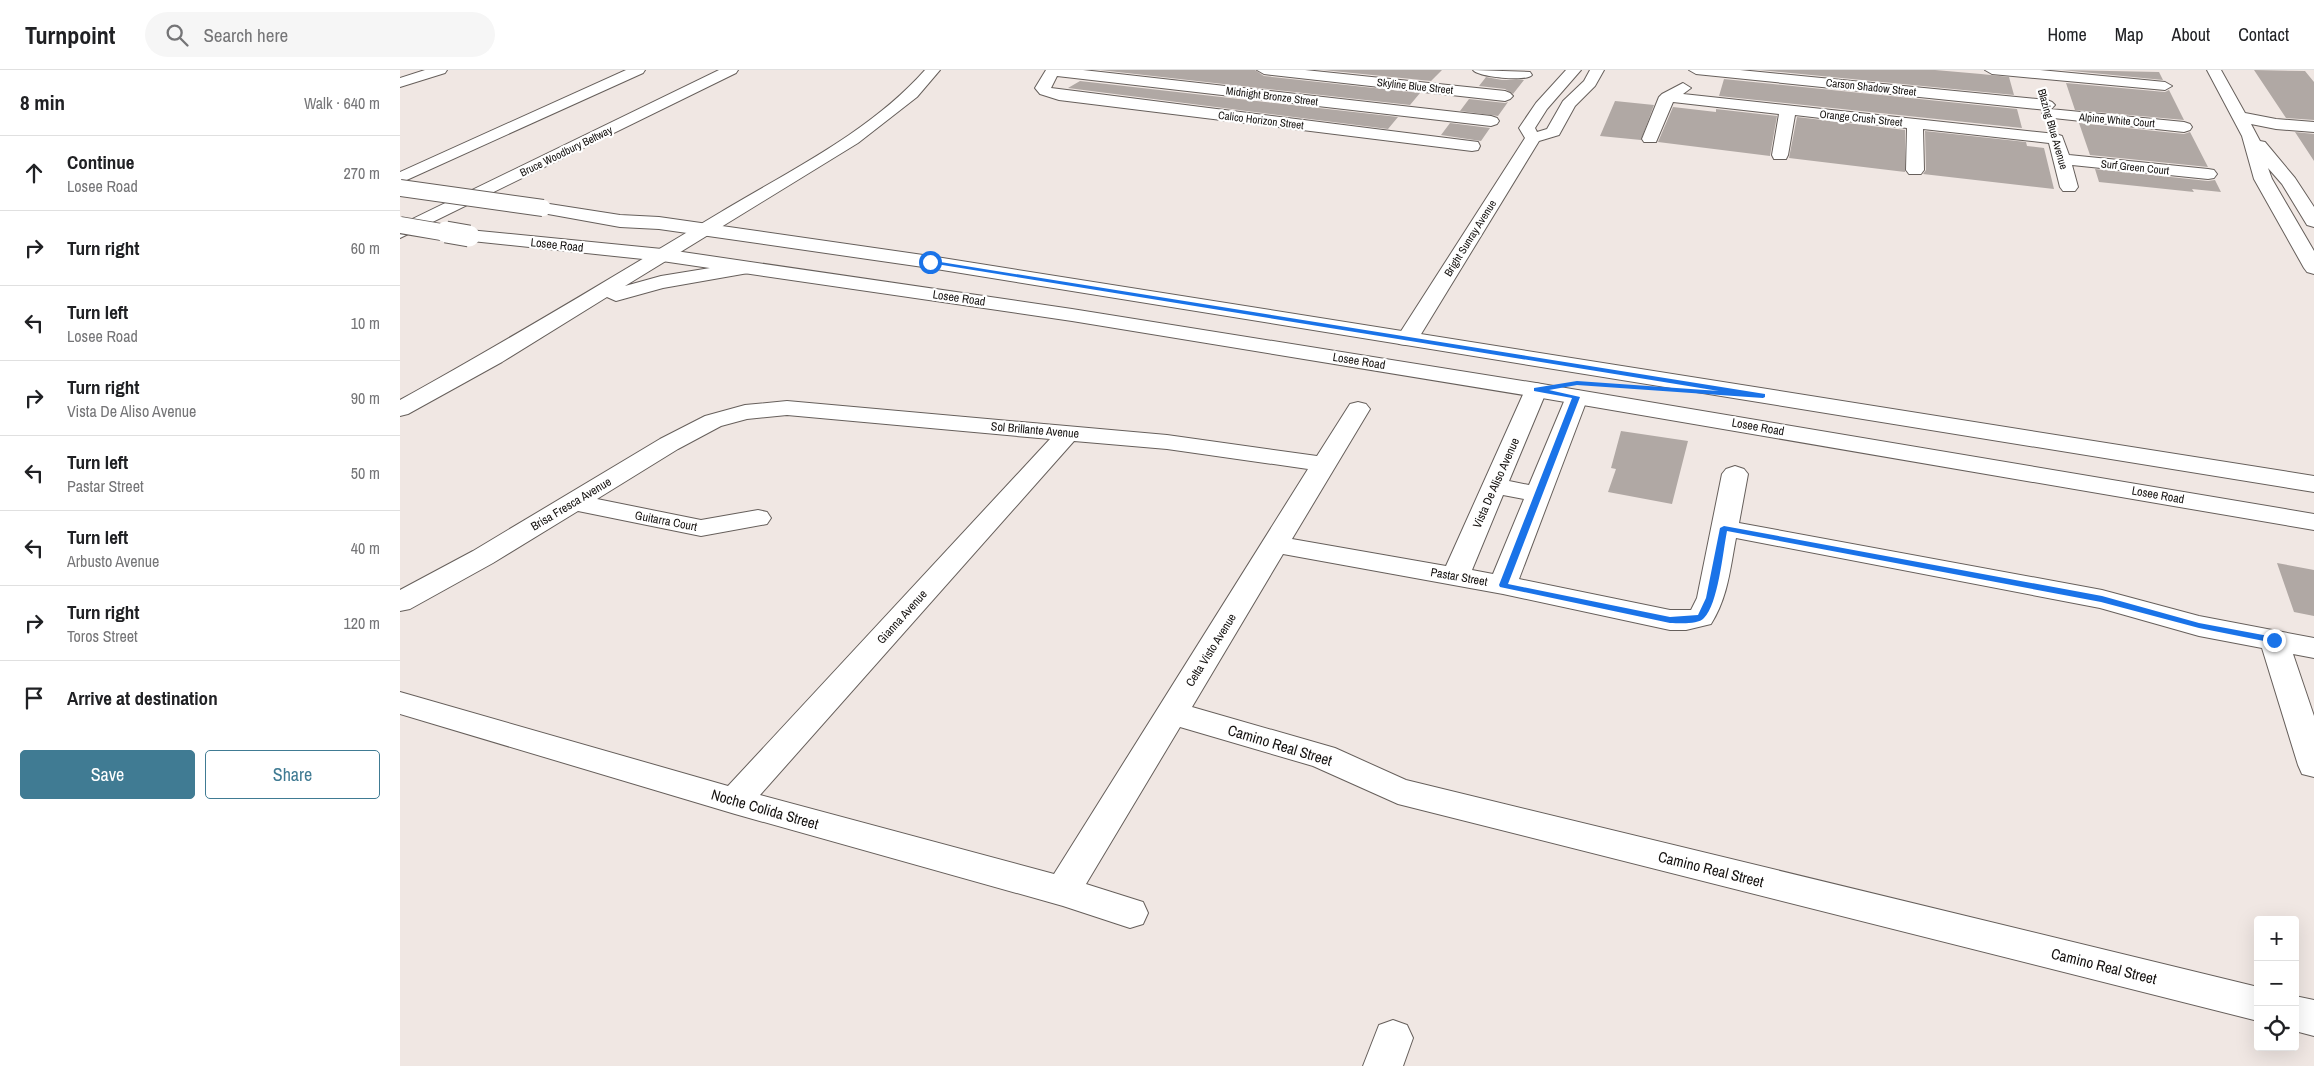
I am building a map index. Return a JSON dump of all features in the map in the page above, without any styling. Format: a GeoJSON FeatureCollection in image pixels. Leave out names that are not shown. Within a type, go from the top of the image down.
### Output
{"type":"FeatureCollection","features":[{"type":"Feature","properties":{"kind":"main road"},"geometry":{"type":"LineString","coordinates":[[400,83],[440,70]]}},
{"type":"Feature","properties":{"kind":"main road"},"geometry":{"type":"LineString","coordinates":[[400,178],[638,70]]}},
{"type":"Feature","properties":{"kind":"main road","name":"Bruce Woodbury Beltway"},"geometry":{"type":"LineString","coordinates":[[400,232],[731,70]]}},
{"type":"Feature","properties":{"kind":"main road"},"geometry":{"type":"LineString","coordinates":[[400,409],[494,357],[852,140],[912,94],[933,70]]}},
{"type":"Feature","properties":{"kind":"main road","name":"Calico Horizon Street"},"geometry":{"type":"LineString","coordinates":[[1053,70],[1043,88],[1051,93],[1472,146]]}},
{"type":"Feature","properties":{"kind":"main road","name":"Midnight Bronze Street"},"geometry":{"type":"LineString","coordinates":[[1053,70],[1491,121]]}},
{"type":"Feature","properties":{"kind":"main road","name":"Skyline Blue Street"},"geometry":{"type":"LineString","coordinates":[[1264,70],[1506,96]]}},
{"type":"Feature","properties":{"kind":"main road"},"geometry":{"type":"LineString","coordinates":[[1480,70],[1525,75]]}},
{"type":"Feature","properties":{"kind":"main road"},"geometry":{"type":"LineString","coordinates":[[1533,138],[1553,132],[1568,104],[1585,88],[1596,72],[1573,70]]}},
{"type":"Feature","properties":{"kind":"main road","name":"Bright Sunray Avenue"},"geometry":{"type":"LineString","coordinates":[[1407,339],[1533,138],[1527,128],[1541,106],[1573,70]]}},
{"type":"Feature","properties":{"kind":"main road"},"geometry":{"type":"LineString","coordinates":[[1650,139],[1667,97],[1684,87],[1691,70]]}},
{"type":"Feature","properties":{"kind":"main road","name":"Carson Shadow Street"},"geometry":{"type":"LineString","coordinates":[[1696,70],[2048,110]]}},
{"type":"Feature","properties":{"kind":"main road"},"geometry":{"type":"LineString","coordinates":[[1992,70],[2037,72],[2165,86]]}},
{"type":"Feature","properties":{"kind":"main road"},"geometry":{"type":"LineString","coordinates":[[2214,70],[2250,136],[2263,179],[2314,268]]}},
{"type":"Feature","properties":{"kind":"main road","name":"Blazing Blue Avenue"},"geometry":{"type":"LineString","coordinates":[[2037,72],[2069,187]]}},
{"type":"Feature","properties":{"kind":"main road"},"geometry":{"type":"LineString","coordinates":[[1409,138],[1459,77]]}},
{"type":"Feature","properties":{"kind":"main road","name":"Orange Crush Street"},"geometry":{"type":"LineString","coordinates":[[1667,97],[2056,139]]}},
{"type":"Feature","properties":{"kind":"main road"},"geometry":{"type":"LineString","coordinates":[[1780,154],[1788,110]]}},
{"type":"Feature","properties":{"kind":"main road","name":"Alpine White Court"},"geometry":{"type":"LineString","coordinates":[[2048,110],[2184,127]]}},
{"type":"Feature","properties":{"kind":"main road"},"geometry":{"type":"LineString","coordinates":[[2240,117],[2270,115],[2314,119]]}},
{"type":"Feature","properties":{"kind":"main road"},"geometry":{"type":"LineString","coordinates":[[2240,117],[2276,124],[2314,128]]}},
{"type":"Feature","properties":{"kind":"main road"},"geometry":{"type":"LineString","coordinates":[[1915,124],[1915,170]]}},
{"type":"Feature","properties":{"kind":"main road"},"geometry":{"type":"LineString","coordinates":[[2250,136],[2289,182],[2314,221]]}},
{"type":"Feature","properties":{"kind":"main road","name":"Surf Green Court"},"geometry":{"type":"LineString","coordinates":[[2062,159],[2208,174]]}},
{"type":"Feature","properties":{"kind":"main road"},"geometry":{"type":"LineString","coordinates":[[400,188],[620,221],[705,229],[930,262],[2314,484]]}},
{"type":"Feature","properties":{"kind":"main road","name":"Losee Road"},"geometry":{"type":"LineString","coordinates":[[400,225],[469,236],[662,255],[1101,319],[1536,390],[2314,522]]}},
{"type":"Feature","properties":{"kind":"main road"},"geometry":{"type":"LineString","coordinates":[[565,314],[625,292],[661,282],[747,268]]}},
{"type":"Feature","properties":{"kind":"main road"},"geometry":{"type":"LineString","coordinates":[[1536,390],[1577,383],[1763,396]]}},
{"type":"Feature","properties":{"kind":"main road","name":"Vista De Aliso Avenue"},"geometry":{"type":"LineString","coordinates":[[1455,577],[1536,390]]}},
{"type":"Feature","properties":{"kind":"main road"},"geometry":{"type":"LineString","coordinates":[[1503,585],[1576,397]]}},
{"type":"Feature","properties":{"kind":"main road","name":"Sol Brillante Avenue"},"geometry":{"type":"LineString","coordinates":[[745,412],[787,408],[1068,433],[1167,442],[1324,464]]}},
{"type":"Feature","properties":{"kind":"main road","name":"Celta Visto Avenue"},"geometry":{"type":"LineString","coordinates":[[1063,891],[1358,409]]}},
{"type":"Feature","properties":{"kind":"main road","name":"Brisa Fresca Avenue"},"geometry":{"type":"LineString","coordinates":[[400,602],[483,558],[669,444],[713,421],[745,412]]}},
{"type":"Feature","properties":{"kind":"main road","name":"Gianna Avenue"},"geometry":{"type":"LineString","coordinates":[[735,801],[1068,433]]}},
{"type":"Feature","properties":{"kind":"main road"},"geometry":{"type":"LineString","coordinates":[[1735,474],[1724,528],[2102,599],[2199,626],[2314,648]]}},
{"type":"Feature","properties":{"kind":"main road"},"geometry":{"type":"LineString","coordinates":[[1494,486],[1538,494]]}},
{"type":"Feature","properties":{"kind":"main road","name":"Guitarra Court"},"geometry":{"type":"LineString","coordinates":[[574,502],[701,528],[758,518]]}},
{"type":"Feature","properties":{"kind":"main road","name":"Pastar Street"},"geometry":{"type":"LineString","coordinates":[[1276,544],[1503,585],[1670,620],[1686,620],[1701,617],[1710,598],[1724,528]]}},
{"type":"Feature","properties":{"kind":"main road"},"geometry":{"type":"LineString","coordinates":[[2274,640],[2314,765]]}},
{"type":"Feature","properties":{"kind":"main road","name":"Noche Colida Street"},"geometry":{"type":"LineString","coordinates":[[400,703],[735,801],[1063,891],[1130,913]]}},
{"type":"Feature","properties":{"kind":"main road","name":"Camino Real Street"},"geometry":{"type":"LineString","coordinates":[[1172,713],[1324,757],[1398,791],[2254,1003]]}},
{"type":"Feature","properties":{"kind":"main road"},"geometry":{"type":"LineString","coordinates":[[2299,1014],[2314,1018]]}},
{"type":"Feature","properties":{"kind":"building"},"geometry":{"type":"Polygon","coordinates":[[[1100,70],[1255,70],[1264,76],[1420,93],[1410,105],[1100,70]]]}},
{"type":"Feature","properties":{"kind":"building"},"geometry":{"type":"Polygon","coordinates":[[[1323,70],[1442,70],[1431,81],[1323,70]]]}},
{"type":"Feature","properties":{"kind":"building"},"geometry":{"type":"Polygon","coordinates":[[[1759,70],[1935,70],[1981,74],[2009,77],[2014,95],[1759,70]]]}},
{"type":"Feature","properties":{"kind":"building"},"geometry":{"type":"Polygon","coordinates":[[[2062,70],[2159,72],[2163,80],[2062,70]]]}},
{"type":"Feature","properties":{"kind":"building"},"geometry":{"type":"Polygon","coordinates":[[[2254,70],[2305,71],[2314,82],[2314,120],[2286,118],[2254,70]]]}},
{"type":"Feature","properties":{"kind":"building"},"geometry":{"type":"Polygon","coordinates":[[[1486,77],[1502,80],[1524,80],[1513,94],[1505,89],[1479,86],[1486,77]]]}},
{"type":"Feature","properties":{"kind":"building"},"geometry":{"type":"Polygon","coordinates":[[[1724,79],[2017,109],[2022,128],[1719,96],[1724,79]]]}},
{"type":"Feature","properties":{"kind":"building"},"geometry":{"type":"Polygon","coordinates":[[[1080,81],[1398,117],[1388,129],[1068,88],[1080,81]]]}},
{"type":"Feature","properties":{"kind":"building"},"geometry":{"type":"Polygon","coordinates":[[[2066,83],[2165,92],[2169,90],[2184,120],[2075,110],[2066,83]]]}},
{"type":"Feature","properties":{"kind":"building"},"geometry":{"type":"Polygon","coordinates":[[[1469,99],[1508,102],[1498,116],[1460,111],[1469,99]]]}},
{"type":"Feature","properties":{"kind":"building"},"geometry":{"type":"Polygon","coordinates":[[[1615,101],[1654,105],[1641,140],[1600,136],[1615,101]]]}},
{"type":"Feature","properties":{"kind":"building"},"geometry":{"type":"Polygon","coordinates":[[[1673,107],[1716,112],[1716,109],[1777,116],[1770,156],[1658,142],[1673,107]]]}},
{"type":"Feature","properties":{"kind":"building"},"geometry":{"type":"Polygon","coordinates":[[[1797,117],[1905,130],[1905,172],[1789,158],[1797,117]]]}},
{"type":"Feature","properties":{"kind":"building"},"geometry":{"type":"Polygon","coordinates":[[[1450,123],[1490,128],[1481,141],[1441,135],[1450,123]]]}},
{"type":"Feature","properties":{"kind":"building"},"geometry":{"type":"Polygon","coordinates":[[[2079,123],[2184,134],[2190,132],[2208,167],[2090,155],[2079,123]]]}},
{"type":"Feature","properties":{"kind":"building"},"geometry":{"type":"Polygon","coordinates":[[[1925,131],[2026,142],[2027,146],[2044,148],[2054,189],[1923,174],[1926,170],[1925,131]]]}},
{"type":"Feature","properties":{"kind":"building"},"geometry":{"type":"Polygon","coordinates":[[[2295,132],[2314,134],[2314,161],[2295,132]]]}},
{"type":"Feature","properties":{"kind":"building"},"geometry":{"type":"Polygon","coordinates":[[[2095,169],[2208,181],[2215,180],[2221,192],[2192,189],[2194,192],[2099,182],[2095,169]]]}},
{"type":"Feature","properties":{"kind":"building"},"geometry":{"type":"Polygon","coordinates":[[[1621,431],[1688,441],[1672,504],[1608,492],[1616,469],[1611,468],[1621,431]]]}},
{"type":"Feature","properties":{"kind":"building"},"geometry":{"type":"Polygon","coordinates":[[[2277,563],[2314,570],[2314,616],[2294,612],[2277,563]]]}},
{"type":"Feature","properties":{"kind":"route"},"geometry":{"type":"LineString","coordinates":[[930,262],[1763,396],[1577,383],[1550,386],[1536,390],[1576,397],[1503,585],[1670,620],[1686,620],[1701,617],[1710,598],[1724,528],[2102,599],[2199,626],[2274,640]]}}]}
